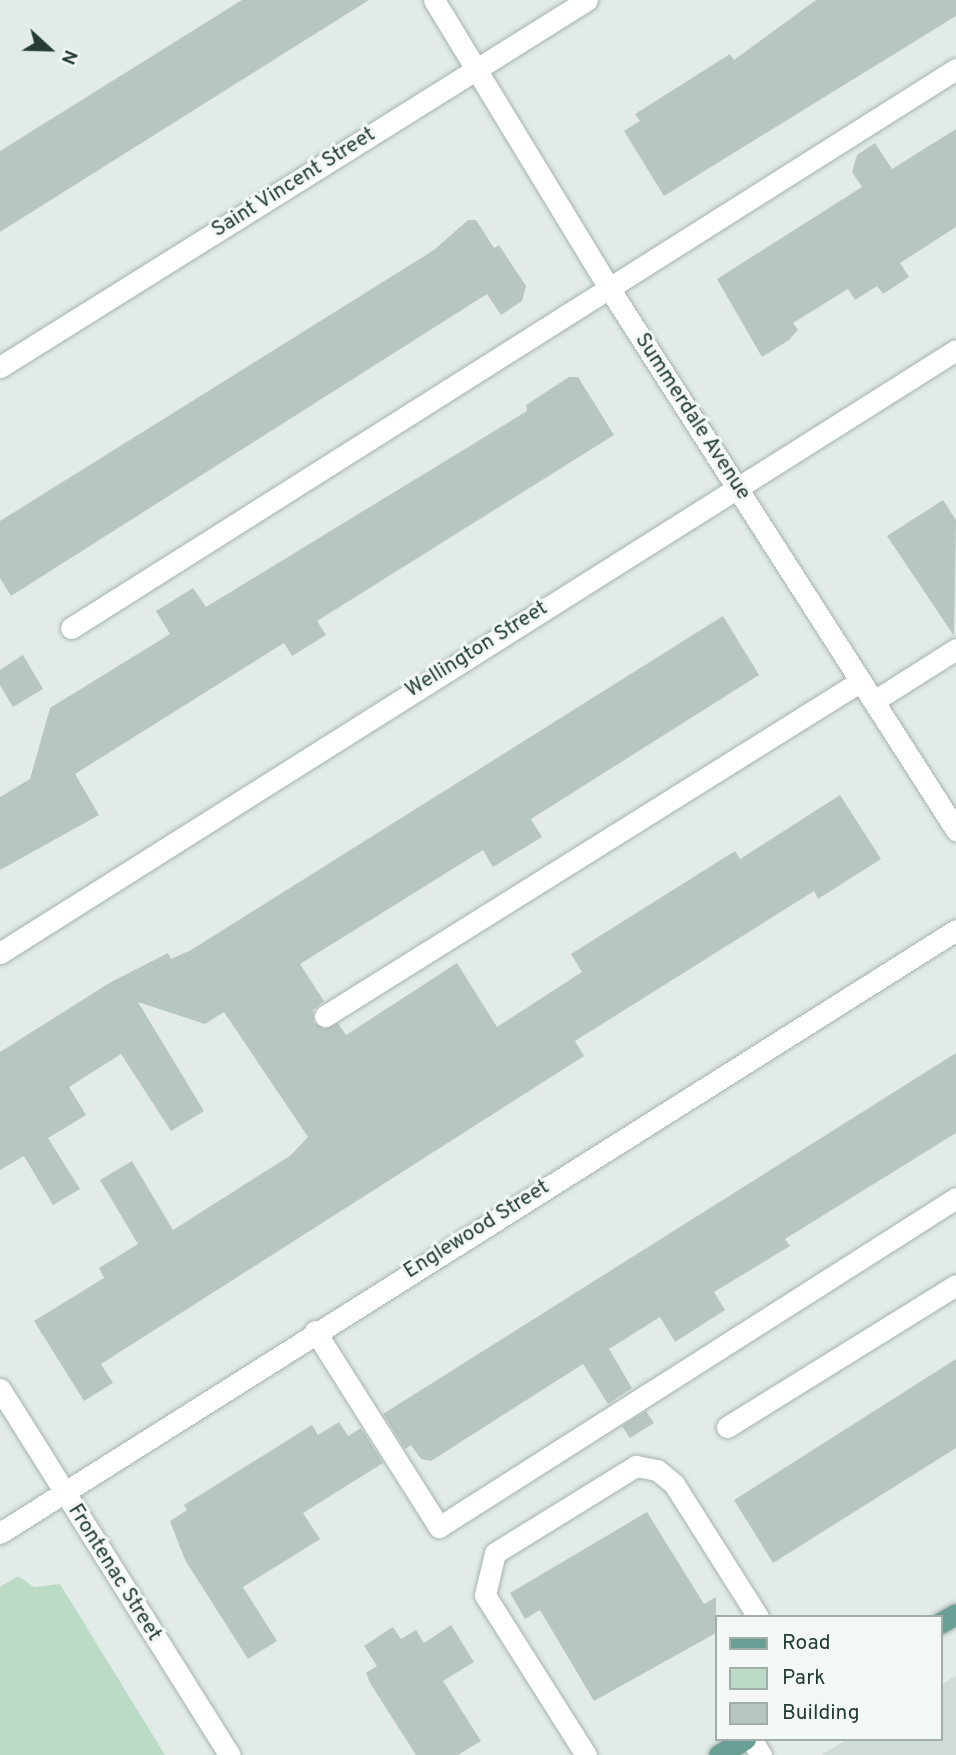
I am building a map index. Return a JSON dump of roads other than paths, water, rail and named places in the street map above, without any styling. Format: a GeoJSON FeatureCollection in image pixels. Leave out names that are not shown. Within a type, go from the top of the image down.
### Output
{"type":"FeatureCollection","features":[{"type":"Feature","properties":{"kind":"main road"},"geometry":{"type":"LineString","coordinates":[[719,1755],[742,1741]]}},
{"type":"Feature","properties":{"kind":"street","name":"Summerdale Avenue"},"geometry":{"type":"LineString","coordinates":[[434,0],[478,68],[609,288],[956,830]]}},
{"type":"Feature","properties":{"kind":"street","name":"Saint Vincent Street"},"geometry":{"type":"LineString","coordinates":[[0,367],[587,0]]}},
{"type":"Feature","properties":{"kind":"street"},"geometry":{"type":"LineString","coordinates":[[71,628],[956,69]]}},
{"type":"Feature","properties":{"kind":"street","name":"Wellington Street"},"geometry":{"type":"LineString","coordinates":[[0,953],[736,485],[956,350]]}},
{"type":"Feature","properties":{"kind":"street"},"geometry":{"type":"LineString","coordinates":[[874,701],[956,649]]}},
{"type":"Feature","properties":{"kind":"street"},"geometry":{"type":"LineString","coordinates":[[324,1016],[861,681]]}},
{"type":"Feature","properties":{"kind":"street","name":"Englewood Street"},"geometry":{"type":"LineString","coordinates":[[0,1533],[316,1331],[956,930]]}},
{"type":"Feature","properties":{"kind":"street"},"geometry":{"type":"LineString","coordinates":[[316,1331],[439,1527],[956,1198]]}},
{"type":"Feature","properties":{"kind":"street"},"geometry":{"type":"LineString","coordinates":[[727,1427],[956,1285]]}},
{"type":"Feature","properties":{"kind":"street","name":"Frontenac Street"},"geometry":{"type":"LineString","coordinates":[[0,1389],[230,1755]]}},
{"type":"Feature","properties":{"kind":"street"},"geometry":{"type":"LineString","coordinates":[[586,1755],[485,1595],[495,1553],[636,1466],[657,1470],[674,1484],[757,1615]]}}]}
